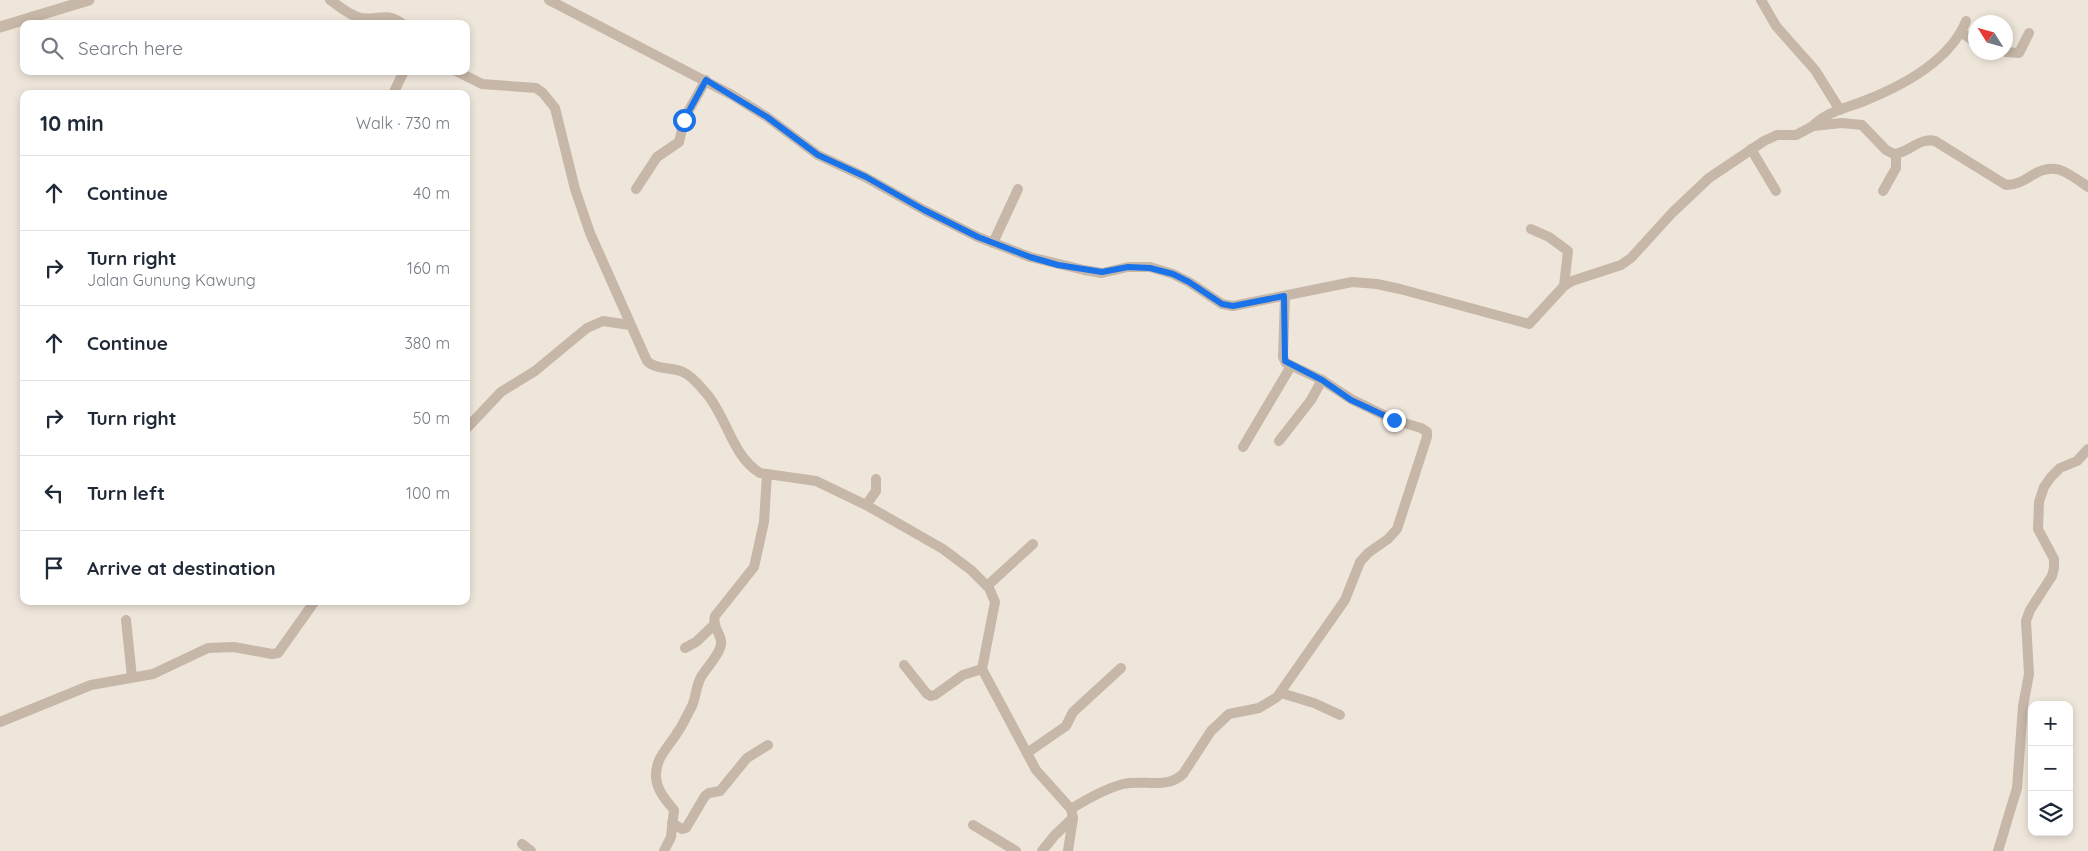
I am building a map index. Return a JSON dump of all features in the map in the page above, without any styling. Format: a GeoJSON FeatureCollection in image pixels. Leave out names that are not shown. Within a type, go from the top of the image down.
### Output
{"type":"FeatureCollection","features":[{"type":"Feature","properties":{"kind":"street"},"geometry":{"type":"LineString","coordinates":[[21,20],[89,0]]}},
{"type":"Feature","properties":{"kind":"street"},"geometry":{"type":"LineString","coordinates":[[330,0],[358,17],[390,16],[396,20]]}},
{"type":"Feature","properties":{"kind":"street"},"geometry":{"type":"LineString","coordinates":[[549,0],[706,80],[767,117],[818,155],[866,177],[924,210],[993,243],[1058,265],[1102,272],[1128,267],[1150,268],[1173,274],[1189,282],[1222,304],[1233,306],[1352,282],[1377,284],[1529,324],[1564,286],[1572,281],[1621,264],[1631,258],[1672,213],[1709,178],[1751,149],[1777,135],[1796,135],[1813,126],[1822,117],[1878,96],[1927,68],[1941,56],[1961,32],[1966,22]]}},
{"type":"Feature","properties":{"kind":"street"},"geometry":{"type":"LineString","coordinates":[[1761,0],[1776,26],[1815,70],[1840,110]]}},
{"type":"Feature","properties":{"kind":"street"},"geometry":{"type":"LineString","coordinates":[[0,26],[20,20]]}},
{"type":"Feature","properties":{"kind":"street"},"geometry":{"type":"LineString","coordinates":[[1961,32],[1968,37]]}},
{"type":"Feature","properties":{"kind":"street"},"geometry":{"type":"LineString","coordinates":[[2013,52],[2019,52],[2029,34]]}},
{"type":"Feature","properties":{"kind":"street"},"geometry":{"type":"LineString","coordinates":[[395,90],[402,75]]}},
{"type":"Feature","properties":{"kind":"street"},"geometry":{"type":"LineString","coordinates":[[464,75],[482,84],[536,88],[543,93],[555,108],[573,181],[590,233],[647,361],[654,366],[685,373],[693,380],[715,405],[745,459],[755,470],[767,474],[816,481],[866,505],[943,549],[971,570],[986,586],[995,602],[982,669],[1027,753],[1044,780],[1058,793],[1072,814],[1068,851]]}},
{"type":"Feature","properties":{"kind":"street"},"geometry":{"type":"LineString","coordinates":[[636,190],[657,157],[679,142],[685,117],[706,80]]}},
{"type":"Feature","properties":{"kind":"street"},"geometry":{"type":"LineString","coordinates":[[1813,126],[1842,123],[1862,125],[1890,154],[1896,154],[1928,139],[1943,145],[2006,185],[2022,182],[2038,171],[2049,168],[2066,172],[2088,187]]}},
{"type":"Feature","properties":{"kind":"street"},"geometry":{"type":"LineString","coordinates":[[1751,149],[1776,190]]}},
{"type":"Feature","properties":{"kind":"street"},"geometry":{"type":"LineString","coordinates":[[1883,191],[1896,168],[1896,154]]}},
{"type":"Feature","properties":{"kind":"street"},"geometry":{"type":"LineString","coordinates":[[993,243],[1018,188]]}},
{"type":"Feature","properties":{"kind":"street"},"geometry":{"type":"LineString","coordinates":[[1531,229],[1549,237],[1568,251],[1564,286]]}},
{"type":"Feature","properties":{"kind":"street"},"geometry":{"type":"LineString","coordinates":[[1042,851],[1072,814],[1091,797],[1125,784],[1170,783],[1177,780],[1183,774],[1210,731],[1229,714],[1259,708],[1269,703],[1280,693],[1345,600],[1360,562],[1368,553],[1388,540],[1397,529],[1427,435],[1423,429],[1394,420],[1351,400],[1322,380],[1291,366],[1285,361],[1284,296]]}},
{"type":"Feature","properties":{"kind":"street"},"geometry":{"type":"LineString","coordinates":[[470,425],[501,392],[535,371],[588,328],[603,321],[630,325]]}},
{"type":"Feature","properties":{"kind":"street"},"geometry":{"type":"LineString","coordinates":[[1243,447],[1291,366]]}},
{"type":"Feature","properties":{"kind":"street"},"geometry":{"type":"LineString","coordinates":[[1279,441],[1311,400],[1322,380]]}},
{"type":"Feature","properties":{"kind":"street"},"geometry":{"type":"LineString","coordinates":[[1998,851],[2017,788],[2023,706],[2029,674],[2026,621],[2030,610],[2052,576],[2054,568],[2054,559],[2038,529],[2039,502],[2044,487],[2051,477],[2060,468],[2078,462],[2088,449]]}},
{"type":"Feature","properties":{"kind":"street"},"geometry":{"type":"LineString","coordinates":[[685,648],[696,642],[714,624],[716,613],[754,567],[764,522],[767,474]]}},
{"type":"Feature","properties":{"kind":"street"},"geometry":{"type":"LineString","coordinates":[[866,505],[876,491],[876,479]]}},
{"type":"Feature","properties":{"kind":"street"},"geometry":{"type":"LineString","coordinates":[[986,586],[1034,544]]}},
{"type":"Feature","properties":{"kind":"street"},"geometry":{"type":"LineString","coordinates":[[0,722],[91,685],[152,674],[215,646],[234,647],[272,654],[278,653],[312,605]]}},
{"type":"Feature","properties":{"kind":"street"},"geometry":{"type":"LineString","coordinates":[[126,620],[132,677]]}},
{"type":"Feature","properties":{"kind":"street"},"geometry":{"type":"LineString","coordinates":[[664,851],[671,836],[674,810],[664,798],[658,785],[656,776],[658,762],[660,756],[678,732],[691,707],[702,674],[720,648],[722,640],[714,624]]}},
{"type":"Feature","properties":{"kind":"street"},"geometry":{"type":"LineString","coordinates":[[904,665],[927,694],[931,696],[963,675],[982,669]]}},
{"type":"Feature","properties":{"kind":"street"},"geometry":{"type":"LineString","coordinates":[[1027,753],[1066,726],[1074,712],[1121,668]]}},
{"type":"Feature","properties":{"kind":"street"},"geometry":{"type":"LineString","coordinates":[[1280,693],[1314,703],[1340,715]]}},
{"type":"Feature","properties":{"kind":"street"},"geometry":{"type":"LineString","coordinates":[[672,823],[686,828],[705,796],[709,793],[720,791],[747,758],[768,746]]}},
{"type":"Feature","properties":{"kind":"street"},"geometry":{"type":"LineString","coordinates":[[973,825],[1016,851]]}},
{"type":"Feature","properties":{"kind":"street"},"geometry":{"type":"LineString","coordinates":[[522,844],[531,851]]}},
{"type":"Feature","properties":{"kind":"route"},"geometry":{"type":"LineString","coordinates":[[684,120],[706,80],[767,117],[818,155],[866,177],[924,210],[978,237],[1030,257],[1058,265],[1102,272],[1128,267],[1150,268],[1173,274],[1189,282],[1222,304],[1233,306],[1284,296],[1284,357],[1286,363],[1316,376],[1351,400],[1394,420]]}}]}
